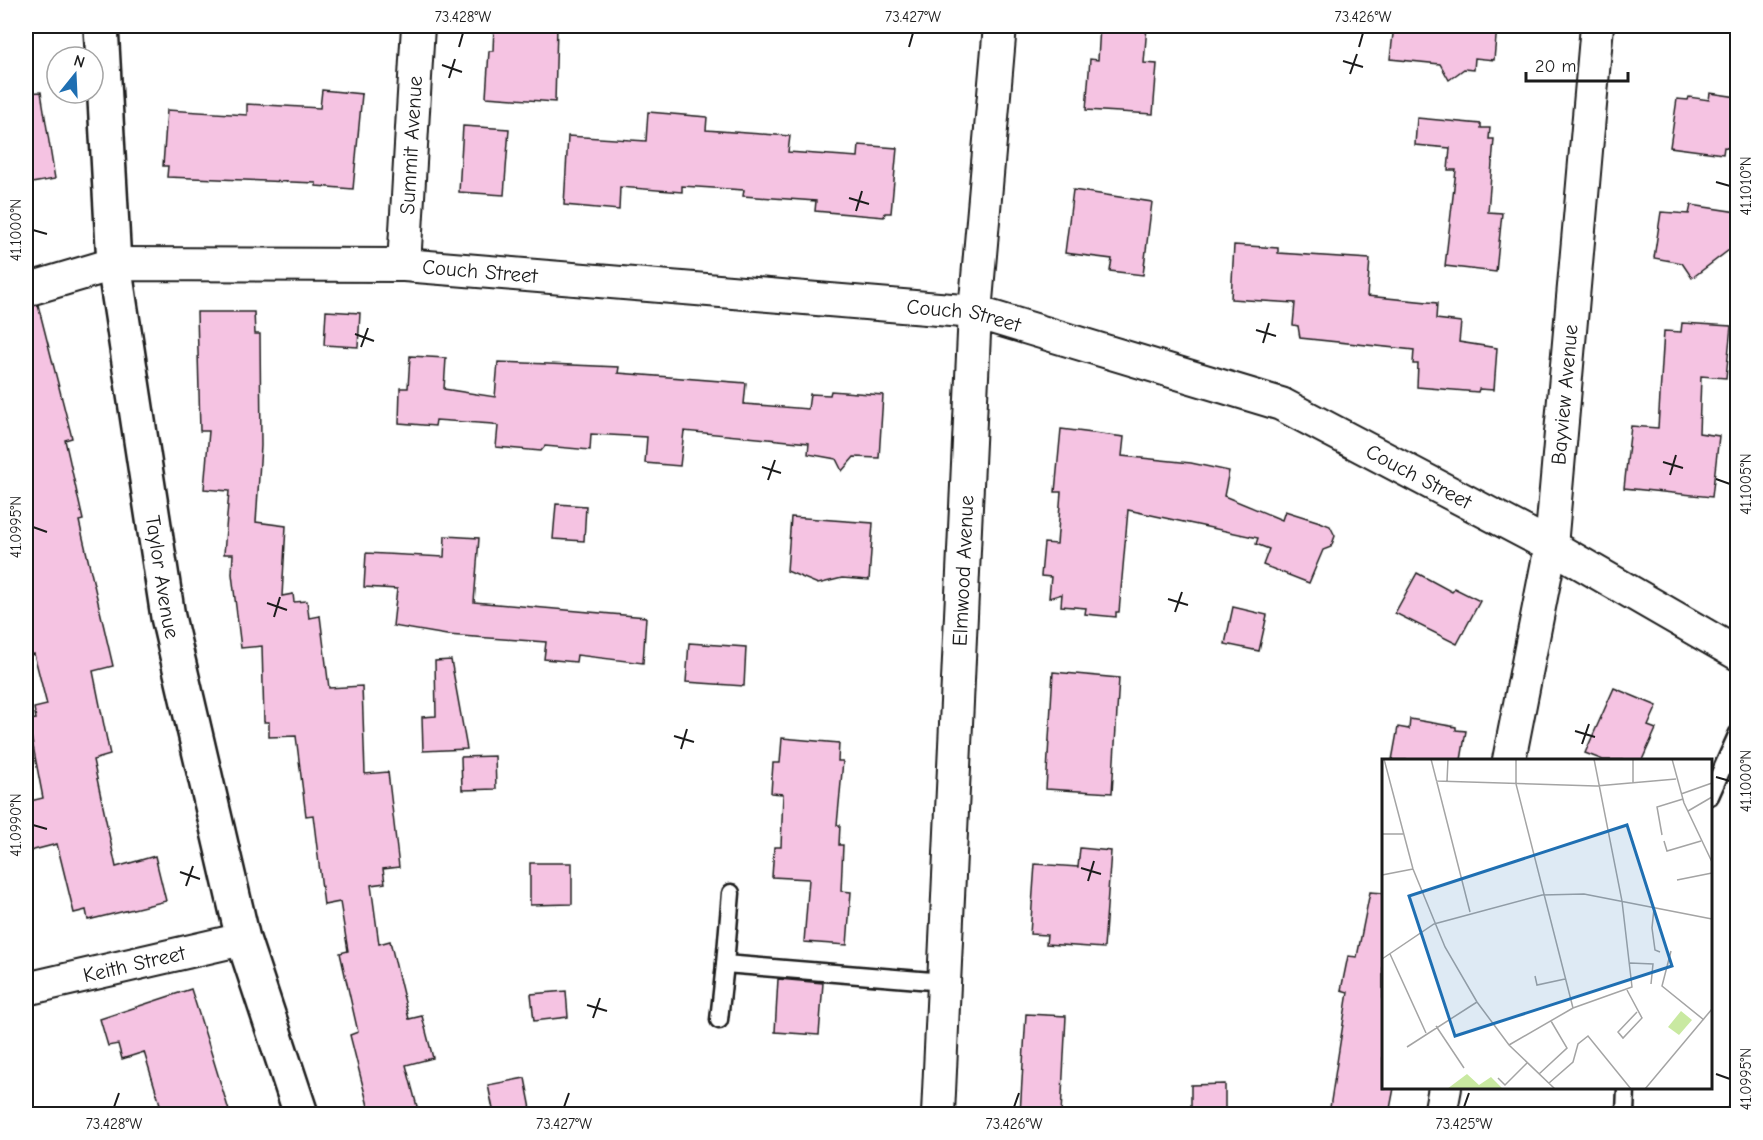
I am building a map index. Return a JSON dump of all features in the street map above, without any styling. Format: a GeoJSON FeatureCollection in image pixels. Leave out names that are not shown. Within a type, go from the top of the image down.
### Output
{"type":"FeatureCollection","features":[{"type":"Feature","properties":{"kind":"street","name":"Taylor Avenue"},"geometry":{"type":"LineString","coordinates":[[101,26],[114,264],[168,617],[243,939],[301,1114]]}},
{"type":"Feature","properties":{"kind":"street","name":"Summit Avenue"},"geometry":{"type":"LineString","coordinates":[[404,265],[418,26]]}},
{"type":"Feature","properties":{"kind":"street","name":"Elmwood Avenue"},"geometry":{"type":"LineString","coordinates":[[938,1114],[975,312],[1000,26]]}},
{"type":"Feature","properties":{"kind":"street","name":"Bayview Avenue"},"geometry":{"type":"LineString","coordinates":[[1509,759],[1551,546],[1597,26]]}},
{"type":"Feature","properties":{"kind":"street","name":"Couch Street"},"geometry":{"type":"LineString","coordinates":[[26,290],[114,264],[404,265],[975,312],[1281,404],[1551,546],[1737,654]]}},
{"type":"Feature","properties":{"kind":"street","name":"Keith Street"},"geometry":{"type":"LineString","coordinates":[[26,989],[243,939]]}},
{"type":"Feature","properties":{"kind":"street"},"geometry":{"type":"LineString","coordinates":[[1440,1114],[1445,1089]]}},
{"type":"Feature","properties":{"kind":"lane"},"geometry":{"type":"LineString","coordinates":[[1712,791],[1737,733]]}},
{"type":"Feature","properties":{"kind":"lane"},"geometry":{"type":"LineString","coordinates":[[719,1020],[731,893]]}},
{"type":"Feature","properties":{"kind":"lane"},"geometry":{"type":"LineString","coordinates":[[725,964],[944,982]]}},
{"type":"Feature","properties":{"kind":"lane"},"geometry":{"type":"LineString","coordinates":[[1625,1114],[1626,1089]]}},
{"type":"Feature","properties":{"kind":"lane"},"geometry":{"type":"LineString","coordinates":[[1735,1114],[1737,1110]]}},
{"type":"Feature","properties":{"kind":"building"},"geometry":{"type":"Polygon","coordinates":[[[494,26],[557,26],[555,102],[486,97],[489,51],[493,51],[494,26]]]}},
{"type":"Feature","properties":{"kind":"building"},"geometry":{"type":"Polygon","coordinates":[[[1100,26],[1147,26],[1144,63],[1157,64],[1153,114],[1086,110],[1090,59],[1098,60],[1100,26]]]}},
{"type":"Feature","properties":{"kind":"building"},"geometry":{"type":"Polygon","coordinates":[[[1394,26],[1497,26],[1494,60],[1475,58],[1474,70],[1464,69],[1449,80],[1440,64],[1390,59],[1394,26]]]}},
{"type":"Feature","properties":{"kind":"building"},"geometry":{"type":"Polygon","coordinates":[[[322,90],[362,94],[353,189],[316,186],[316,183],[167,177],[168,166],[163,166],[167,110],[247,115],[247,104],[320,108],[322,90]]]}},
{"type":"Feature","properties":{"kind":"building"},"geometry":{"type":"Polygon","coordinates":[[[41,92],[55,179],[26,184],[26,93],[41,92]]]}},
{"type":"Feature","properties":{"kind":"building"},"geometry":{"type":"Polygon","coordinates":[[[1710,93],[1737,97],[1737,149],[1724,147],[1723,154],[1670,147],[1677,99],[1688,100],[1689,97],[1709,100],[1710,93]]]}},
{"type":"Feature","properties":{"kind":"building"},"geometry":{"type":"Polygon","coordinates":[[[648,112],[707,117],[706,130],[790,136],[788,152],[858,157],[859,145],[897,148],[891,213],[885,213],[884,217],[815,211],[816,201],[743,196],[744,190],[682,186],[682,192],[620,187],[619,210],[564,205],[568,136],[646,141],[648,112]]]}},
{"type":"Feature","properties":{"kind":"building"},"geometry":{"type":"Polygon","coordinates":[[[1417,118],[1481,124],[1481,128],[1490,128],[1489,139],[1494,139],[1488,212],[1502,213],[1496,272],[1445,266],[1456,170],[1448,170],[1450,148],[1415,145],[1417,118]]]}},
{"type":"Feature","properties":{"kind":"building"},"geometry":{"type":"Polygon","coordinates":[[[463,126],[509,129],[504,195],[459,192],[463,126]]]}},
{"type":"Feature","properties":{"kind":"building"},"geometry":{"type":"Polygon","coordinates":[[[1073,190],[1152,202],[1143,275],[1110,271],[1112,259],[1065,253],[1073,190]]]}},
{"type":"Feature","properties":{"kind":"building"},"geometry":{"type":"Polygon","coordinates":[[[1691,205],[1737,212],[1737,244],[1692,278],[1682,263],[1654,258],[1661,212],[1689,214],[1691,205]]]}},
{"type":"Feature","properties":{"kind":"building"},"geometry":{"type":"Polygon","coordinates":[[[1234,245],[1278,248],[1278,253],[1370,259],[1367,296],[1437,303],[1436,319],[1461,322],[1459,342],[1497,348],[1494,390],[1479,389],[1478,392],[1417,387],[1418,364],[1413,364],[1414,350],[1300,338],[1298,326],[1293,325],[1295,303],[1231,299],[1234,245]]]}},
{"type":"Feature","properties":{"kind":"building"},"geometry":{"type":"Polygon","coordinates":[[[38,305],[72,438],[65,440],[83,520],[79,521],[113,666],[93,671],[110,755],[93,760],[116,867],[155,856],[166,901],[88,920],[86,910],[74,913],[57,844],[26,852],[26,802],[43,798],[28,720],[36,719],[34,708],[47,705],[34,654],[26,656],[26,307],[38,305]]]}},
{"type":"Feature","properties":{"kind":"building"},"geometry":{"type":"Polygon","coordinates":[[[326,311],[360,313],[358,347],[324,345],[326,311]]]}},
{"type":"Feature","properties":{"kind":"building"},"geometry":{"type":"Polygon","coordinates":[[[197,312],[254,312],[255,334],[260,334],[261,446],[256,522],[286,526],[282,596],[293,594],[294,602],[307,601],[309,618],[320,616],[329,688],[362,686],[365,774],[388,772],[399,867],[383,869],[385,883],[371,885],[379,944],[390,941],[409,1019],[422,1016],[433,1058],[406,1065],[419,1114],[370,1114],[350,1035],[358,1032],[340,953],[348,951],[340,902],[324,905],[313,815],[306,816],[296,736],[269,737],[269,722],[264,722],[262,646],[241,648],[232,574],[233,554],[224,554],[229,491],[204,489],[209,431],[200,431],[197,312]]]}},
{"type":"Feature","properties":{"kind":"building"},"geometry":{"type":"Polygon","coordinates":[[[1682,323],[1731,326],[1726,378],[1701,376],[1699,433],[1719,436],[1712,497],[1624,488],[1631,426],[1658,428],[1664,331],[1681,332],[1682,323]]]}},
{"type":"Feature","properties":{"kind":"building"},"geometry":{"type":"Polygon","coordinates":[[[410,356],[446,358],[444,389],[495,397],[498,362],[619,367],[618,373],[746,383],[744,404],[808,409],[810,394],[830,395],[831,391],[883,395],[879,458],[854,457],[842,471],[836,459],[808,454],[809,443],[684,431],[680,466],[645,463],[647,437],[591,434],[590,450],[545,446],[541,451],[496,447],[498,426],[493,424],[436,420],[435,426],[399,423],[400,388],[408,388],[410,356]]]}},
{"type":"Feature","properties":{"kind":"building"},"geometry":{"type":"Polygon","coordinates":[[[1061,429],[1124,437],[1122,456],[1191,463],[1229,471],[1224,496],[1282,520],[1285,511],[1330,526],[1335,536],[1331,547],[1323,550],[1309,583],[1263,565],[1269,549],[1256,544],[1258,538],[1128,510],[1119,612],[1116,612],[1116,617],[1085,614],[1086,608],[1061,606],[1062,594],[1049,598],[1051,577],[1041,576],[1044,543],[1057,544],[1061,492],[1055,492],[1061,429]]]}},
{"type":"Feature","properties":{"kind":"building"},"geometry":{"type":"Polygon","coordinates":[[[556,504],[586,506],[584,541],[553,539],[556,504]]]}},
{"type":"Feature","properties":{"kind":"building"},"geometry":{"type":"Polygon","coordinates":[[[791,517],[873,523],[869,580],[842,578],[818,584],[787,571],[791,517]]]}},
{"type":"Feature","properties":{"kind":"building"},"geometry":{"type":"Polygon","coordinates":[[[445,536],[479,538],[474,602],[646,617],[643,663],[577,655],[576,662],[544,659],[546,642],[447,635],[393,626],[397,589],[364,587],[366,553],[444,557],[445,536]]]}},
{"type":"Feature","properties":{"kind":"building"},"geometry":{"type":"Polygon","coordinates":[[[1417,573],[1452,592],[1454,588],[1480,601],[1457,644],[1395,613],[1417,573]]]}},
{"type":"Feature","properties":{"kind":"building"},"geometry":{"type":"Polygon","coordinates":[[[1233,607],[1267,615],[1259,651],[1225,644],[1233,607]]]}},
{"type":"Feature","properties":{"kind":"building"},"geometry":{"type":"Polygon","coordinates":[[[689,643],[746,647],[744,686],[686,682],[689,643]]]}},
{"type":"Feature","properties":{"kind":"building"},"geometry":{"type":"Polygon","coordinates":[[[451,660],[467,749],[423,751],[422,717],[436,716],[435,661],[451,660]]]}},
{"type":"Feature","properties":{"kind":"building"},"geometry":{"type":"Polygon","coordinates":[[[1053,672],[1119,678],[1112,793],[1046,789],[1053,672]]]}},
{"type":"Feature","properties":{"kind":"building"},"geometry":{"type":"Polygon","coordinates":[[[1614,688],[1657,706],[1648,726],[1656,729],[1642,759],[1600,759],[1585,753],[1614,688]]]}},
{"type":"Feature","properties":{"kind":"building"},"geometry":{"type":"Polygon","coordinates":[[[1410,719],[1456,727],[1456,730],[1466,731],[1461,759],[1392,759],[1398,727],[1409,729],[1410,719]]]}},
{"type":"Feature","properties":{"kind":"building"},"geometry":{"type":"Polygon","coordinates":[[[782,738],[839,743],[838,761],[843,761],[837,825],[840,825],[839,845],[843,845],[841,891],[851,892],[847,945],[804,942],[809,879],[772,877],[774,847],[781,847],[783,794],[771,793],[773,763],[780,763],[782,738]]]}},
{"type":"Feature","properties":{"kind":"building"},"geometry":{"type":"Polygon","coordinates":[[[495,756],[496,789],[462,790],[461,757],[495,756]]]}},
{"type":"Feature","properties":{"kind":"building"},"geometry":{"type":"Polygon","coordinates":[[[1080,848],[1111,851],[1104,948],[1046,944],[1047,935],[1030,934],[1035,864],[1078,867],[1080,848]]]}},
{"type":"Feature","properties":{"kind":"building"},"geometry":{"type":"Polygon","coordinates":[[[530,863],[572,863],[572,904],[530,905],[530,863]]]}},
{"type":"Feature","properties":{"kind":"building"},"geometry":{"type":"Polygon","coordinates":[[[1370,892],[1382,893],[1382,1089],[1394,1089],[1389,1114],[1329,1114],[1348,992],[1341,990],[1348,956],[1357,957],[1370,892]]]}},
{"type":"Feature","properties":{"kind":"building"},"geometry":{"type":"Polygon","coordinates":[[[778,979],[823,983],[819,1035],[775,1032],[778,979]]]}},
{"type":"Feature","properties":{"kind":"building"},"geometry":{"type":"Polygon","coordinates":[[[191,989],[230,1114],[163,1114],[144,1052],[122,1059],[118,1044],[108,1046],[100,1019],[191,989]]]}},
{"type":"Feature","properties":{"kind":"building"},"geometry":{"type":"Polygon","coordinates":[[[566,991],[568,1017],[534,1021],[531,994],[566,991]]]}},
{"type":"Feature","properties":{"kind":"building"},"geometry":{"type":"Polygon","coordinates":[[[1026,1014],[1066,1016],[1061,1114],[1020,1114],[1026,1014]]]}},
{"type":"Feature","properties":{"kind":"building"},"geometry":{"type":"Polygon","coordinates":[[[525,1078],[532,1114],[494,1114],[488,1085],[525,1078]]]}},
{"type":"Feature","properties":{"kind":"building"},"geometry":{"type":"Polygon","coordinates":[[[1225,1084],[1225,1114],[1191,1114],[1191,1085],[1225,1084]]]}}]}
